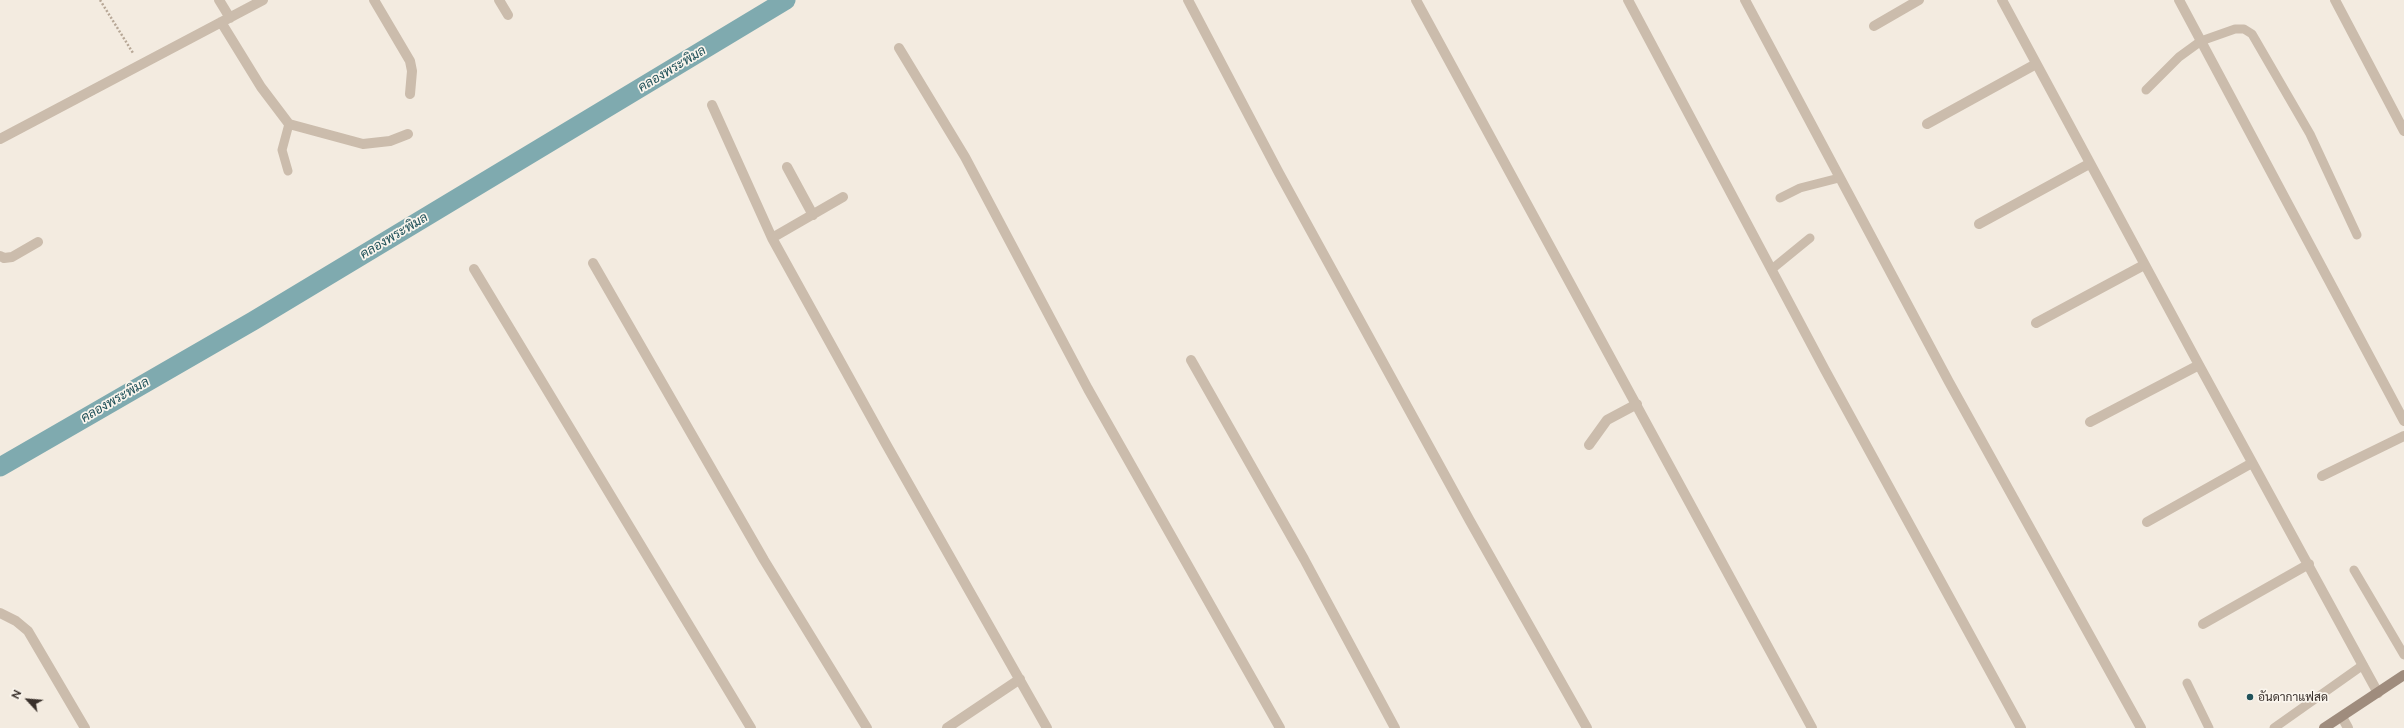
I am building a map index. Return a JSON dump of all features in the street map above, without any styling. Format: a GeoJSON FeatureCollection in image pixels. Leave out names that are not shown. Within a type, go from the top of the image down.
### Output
{"type":"FeatureCollection","features":[{"type":"Feature","properties":{"kind":"street"},"geometry":{"type":"LineString","coordinates":[[219,0],[225,20],[261,87],[289,124],[363,144],[390,141],[408,134]]}},
{"type":"Feature","properties":{"kind":"street"},"geometry":{"type":"LineString","coordinates":[[0,139],[141,66],[263,0]]}},
{"type":"Feature","properties":{"kind":"street"},"geometry":{"type":"LineString","coordinates":[[374,0],[410,61],[412,71],[410,94]]}},
{"type":"Feature","properties":{"kind":"street"},"geometry":{"type":"LineString","coordinates":[[499,0],[508,15]]}},
{"type":"Feature","properties":{"kind":"street"},"geometry":{"type":"LineString","coordinates":[[1188,0],[1459,500],[1587,728]]}},
{"type":"Feature","properties":{"kind":"street"},"geometry":{"type":"LineString","coordinates":[[1416,0],[1812,728]]}},
{"type":"Feature","properties":{"kind":"street"},"geometry":{"type":"LineString","coordinates":[[1628,0],[2021,728]]}},
{"type":"Feature","properties":{"kind":"street"},"geometry":{"type":"LineString","coordinates":[[1745,0],[1793,86],[1839,178],[2141,728]]}},
{"type":"Feature","properties":{"kind":"street"},"geometry":{"type":"LineString","coordinates":[[1874,26],[1919,0]]}},
{"type":"Feature","properties":{"kind":"street"},"geometry":{"type":"LineString","coordinates":[[2002,0],[2198,366],[2309,564],[2378,693]]}},
{"type":"Feature","properties":{"kind":"street"},"geometry":{"type":"LineString","coordinates":[[2179,0],[2404,421]]}},
{"type":"Feature","properties":{"kind":"street"},"geometry":{"type":"LineString","coordinates":[[2335,0],[2404,131]]}},
{"type":"Feature","properties":{"kind":"street"},"geometry":{"type":"LineString","coordinates":[[899,48],[965,157],[1088,389],[1280,728]]}},
{"type":"Feature","properties":{"kind":"street"},"geometry":{"type":"LineString","coordinates":[[1927,124],[2036,64]]}},
{"type":"Feature","properties":{"kind":"street"},"geometry":{"type":"LineString","coordinates":[[712,105],[772,238],[886,444],[1047,728]]}},
{"type":"Feature","properties":{"kind":"street"},"geometry":{"type":"LineString","coordinates":[[1980,224],[2090,164]]}},
{"type":"Feature","properties":{"kind":"street"},"geometry":{"type":"LineString","coordinates":[[787,167],[813,215]]}},
{"type":"Feature","properties":{"kind":"street"},"geometry":{"type":"LineString","coordinates":[[772,238],[843,197]]}},
{"type":"Feature","properties":{"kind":"street"},"geometry":{"type":"LineString","coordinates":[[0,256],[4,258],[12,257],[38,242]]}},
{"type":"Feature","properties":{"kind":"street"},"geometry":{"type":"LineString","coordinates":[[593,263],[764,560],[867,728]]}},
{"type":"Feature","properties":{"kind":"street"},"geometry":{"type":"LineString","coordinates":[[2036,323],[2144,265]]}},
{"type":"Feature","properties":{"kind":"street"},"geometry":{"type":"LineString","coordinates":[[474,269],[751,728]]}},
{"type":"Feature","properties":{"kind":"street"},"geometry":{"type":"LineString","coordinates":[[1191,360],[1304,559],[1395,728]]}},
{"type":"Feature","properties":{"kind":"street"},"geometry":{"type":"LineString","coordinates":[[2090,422],[2198,366]]}},
{"type":"Feature","properties":{"kind":"street"},"geometry":{"type":"LineString","coordinates":[[1589,445],[1606,420],[1637,404]]}},
{"type":"Feature","properties":{"kind":"street"},"geometry":{"type":"LineString","coordinates":[[2322,476],[2404,436]]}},
{"type":"Feature","properties":{"kind":"street"},"geometry":{"type":"LineString","coordinates":[[2147,522],[2252,463]]}},
{"type":"Feature","properties":{"kind":"street"},"geometry":{"type":"LineString","coordinates":[[2203,624],[2309,564]]}},
{"type":"Feature","properties":{"kind":"street"},"geometry":{"type":"LineString","coordinates":[[0,613],[16,621],[28,631],[85,728]]}},
{"type":"Feature","properties":{"kind":"street"},"geometry":{"type":"LineString","coordinates":[[2324,728],[2404,675]]}},
{"type":"Feature","properties":{"kind":"street"},"geometry":{"type":"LineString","coordinates":[[947,728],[1020,679]]}},
{"type":"Feature","properties":{"kind":"street"},"geometry":{"type":"LineString","coordinates":[[2342,717],[2348,728]]}},
{"type":"Feature","properties":{"kind":"lane"},"geometry":{"type":"LineString","coordinates":[[2146,90],[2179,57],[2201,41],[2235,29],[2244,29],[2252,34],[2310,134],[2357,236]]}},
{"type":"Feature","properties":{"kind":"lane"},"geometry":{"type":"LineString","coordinates":[[288,171],[282,150],[289,124]]}},
{"type":"Feature","properties":{"kind":"lane"},"geometry":{"type":"LineString","coordinates":[[1780,198],[1800,188],[1839,178]]}},
{"type":"Feature","properties":{"kind":"lane"},"geometry":{"type":"LineString","coordinates":[[1772,269],[1810,238]]}},
{"type":"Feature","properties":{"kind":"lane"},"geometry":{"type":"LineString","coordinates":[[2354,570],[2404,655]]}},
{"type":"Feature","properties":{"kind":"lane"},"geometry":{"type":"LineString","coordinates":[[2274,728],[2363,665]]}},
{"type":"Feature","properties":{"kind":"lane"},"geometry":{"type":"LineString","coordinates":[[2187,683],[2209,728]]}},
{"type":"Feature","properties":{"kind":"path"},"geometry":{"type":"LineString","coordinates":[[100,0],[141,66]]}},
{"type":"Feature","properties":{"kind":"waterway","name":"คลองพระพิมล"},"geometry":{"type":"LineString","coordinates":[[0,467],[253,321],[786,0]]}},
{"type":"Feature","properties":{"kind":"place","name":"อันดากาแฟสด"},"geometry":{"type":"Point","coordinates":[2250,697]}}]}
